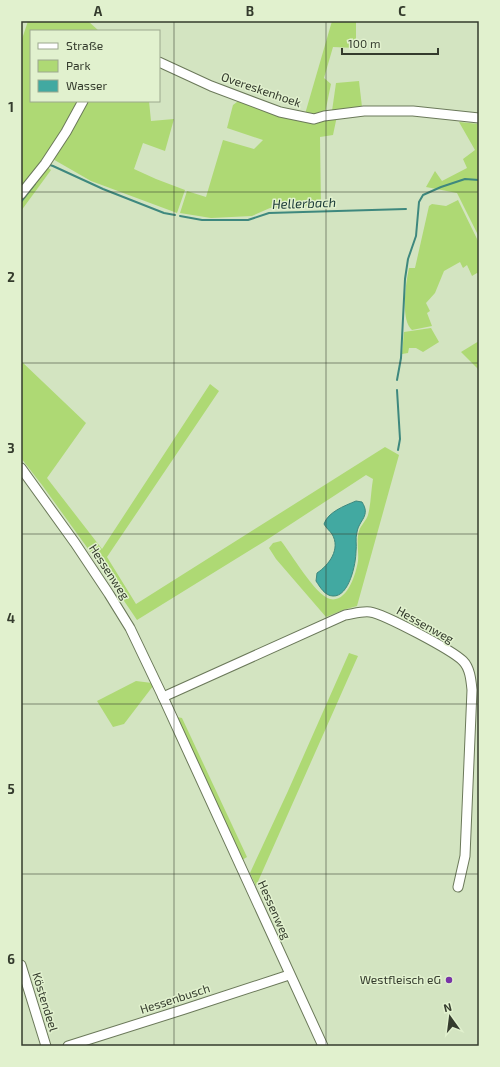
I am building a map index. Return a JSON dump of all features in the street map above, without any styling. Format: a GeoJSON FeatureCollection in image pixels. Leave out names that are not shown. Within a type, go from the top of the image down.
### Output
{"type":"FeatureCollection","features":[{"type":"Feature","properties":{"kind":"street","name":"Overeskenhoek"},"geometry":{"type":"LineString","coordinates":[[160,62],[211,86],[280,112],[314,119],[324,116],[364,111],[413,111],[479,118]]}},
{"type":"Feature","properties":{"kind":"street"},"geometry":{"type":"LineString","coordinates":[[21,194],[45,164],[66,132],[81,102]]}},
{"type":"Feature","properties":{"kind":"street","name":"Hessenweg"},"geometry":{"type":"LineString","coordinates":[[22,471],[75,542],[130,628],[323,1046]]}},
{"type":"Feature","properties":{"kind":"street","name":"Hessenweg"},"geometry":{"type":"LineString","coordinates":[[163,697],[345,615],[361,612],[380,614],[443,647],[463,660],[471,678],[472,690],[465,854],[458,887]]}},
{"type":"Feature","properties":{"kind":"street","name":"Köstendeel"},"geometry":{"type":"LineString","coordinates":[[21,965],[46,1046]]}},
{"type":"Feature","properties":{"kind":"street","name":"Hessenbusch"},"geometry":{"type":"LineString","coordinates":[[68,1046],[290,974]]}},
{"type":"Feature","properties":{"kind":"green space"},"geometry":{"type":"Polygon","coordinates":[[[28,21],[88,21],[98,30],[30,30],[30,102],[78,102],[52,146],[21,189],[21,42],[28,21]]]}},
{"type":"Feature","properties":{"kind":"green space"},"geometry":{"type":"Polygon","coordinates":[[[332,21],[356,21],[356,48],[333,47],[324,78],[331,84],[325,113],[315,117],[305,114],[332,21]]]}},
{"type":"Feature","properties":{"kind":"green space"},"geometry":{"type":"Polygon","coordinates":[[[359,81],[362,107],[332,111],[336,83],[359,81]]]}},
{"type":"Feature","properties":{"kind":"green space"},"geometry":{"type":"Polygon","coordinates":[[[241,99],[278,114],[337,116],[333,135],[320,137],[321,205],[270,208],[252,216],[211,218],[180,213],[187,191],[206,197],[223,140],[254,149],[263,140],[227,128],[233,105],[241,99]]]}},
{"type":"Feature","properties":{"kind":"green space"},"geometry":{"type":"Polygon","coordinates":[[[84,102],[149,102],[151,121],[174,119],[165,151],[143,143],[134,169],[185,190],[177,213],[91,181],[51,158],[84,102]]]}},
{"type":"Feature","properties":{"kind":"green space"},"geometry":{"type":"Polygon","coordinates":[[[459,122],[479,124],[479,237],[457,193],[426,187],[435,171],[442,181],[467,168],[463,159],[475,150],[459,122]]]}},
{"type":"Feature","properties":{"kind":"green space"},"geometry":{"type":"Polygon","coordinates":[[[46,166],[51,170],[21,211],[21,198],[46,166]]]}},
{"type":"Feature","properties":{"kind":"green space"},"geometry":{"type":"Polygon","coordinates":[[[458,200],[479,243],[479,274],[477,273],[472,276],[467,265],[463,268],[460,262],[444,271],[435,293],[426,303],[430,311],[427,313],[432,326],[412,330],[408,325],[405,310],[407,282],[409,268],[415,268],[429,206],[432,204],[446,206],[458,200]]]}},
{"type":"Feature","properties":{"kind":"green space"},"geometry":{"type":"Polygon","coordinates":[[[431,328],[439,342],[423,352],[416,348],[409,348],[408,353],[402,354],[404,332],[431,328]]]}},
{"type":"Feature","properties":{"kind":"green space"},"geometry":{"type":"Polygon","coordinates":[[[479,341],[479,370],[461,352],[479,341]]]}},
{"type":"Feature","properties":{"kind":"green space"},"geometry":{"type":"Polygon","coordinates":[[[21,361],[86,423],[47,478],[102,549],[210,384],[219,391],[107,557],[136,604],[385,447],[399,455],[357,606],[326,617],[276,559],[269,548],[273,543],[281,541],[317,590],[330,599],[341,597],[346,592],[353,580],[358,561],[358,535],[369,511],[373,479],[366,475],[265,541],[137,620],[99,564],[21,458],[21,361]]]}},
{"type":"Feature","properties":{"kind":"green space"},"geometry":{"type":"Polygon","coordinates":[[[349,653],[358,656],[256,886],[250,873],[349,653]]]}},
{"type":"Feature","properties":{"kind":"green space"},"geometry":{"type":"Polygon","coordinates":[[[136,681],[152,683],[153,686],[124,724],[113,727],[97,701],[136,681]]]}},
{"type":"Feature","properties":{"kind":"green space"},"geometry":{"type":"Polygon","coordinates":[[[177,717],[182,718],[247,857],[242,860],[177,717]]]}},
{"type":"Feature","properties":{"kind":"water"},"geometry":{"type":"Polygon","coordinates":[[[356,501],[362,502],[365,514],[356,535],[356,557],[353,571],[347,586],[343,591],[339,595],[330,596],[323,591],[316,581],[317,573],[326,566],[332,556],[335,545],[332,534],[324,524],[333,513],[356,501]]]}},
{"type":"Feature","properties":{"kind":"waterway","name":"Hellerbach"},"geometry":{"type":"LineString","coordinates":[[48,166],[53,166],[103,189],[164,213],[175,215]]}},
{"type":"Feature","properties":{"kind":"waterway"},"geometry":{"type":"LineString","coordinates":[[397,380],[401,358],[405,279],[408,259],[416,236],[419,202],[423,195],[441,187],[465,179],[479,180]]}},
{"type":"Feature","properties":{"kind":"waterway"},"geometry":{"type":"LineString","coordinates":[[21,202],[35,184]]}},
{"type":"Feature","properties":{"kind":"waterway","name":"Hellerbach"},"geometry":{"type":"LineString","coordinates":[[180,216],[202,220],[248,220],[269,213],[406,209]]}},
{"type":"Feature","properties":{"kind":"waterway"},"geometry":{"type":"LineString","coordinates":[[397,390],[400,439],[398,450]]}},
{"type":"Feature","properties":{"kind":"place","name":"Westfleisch eG"},"geometry":{"type":"Point","coordinates":[449,980]}}]}
